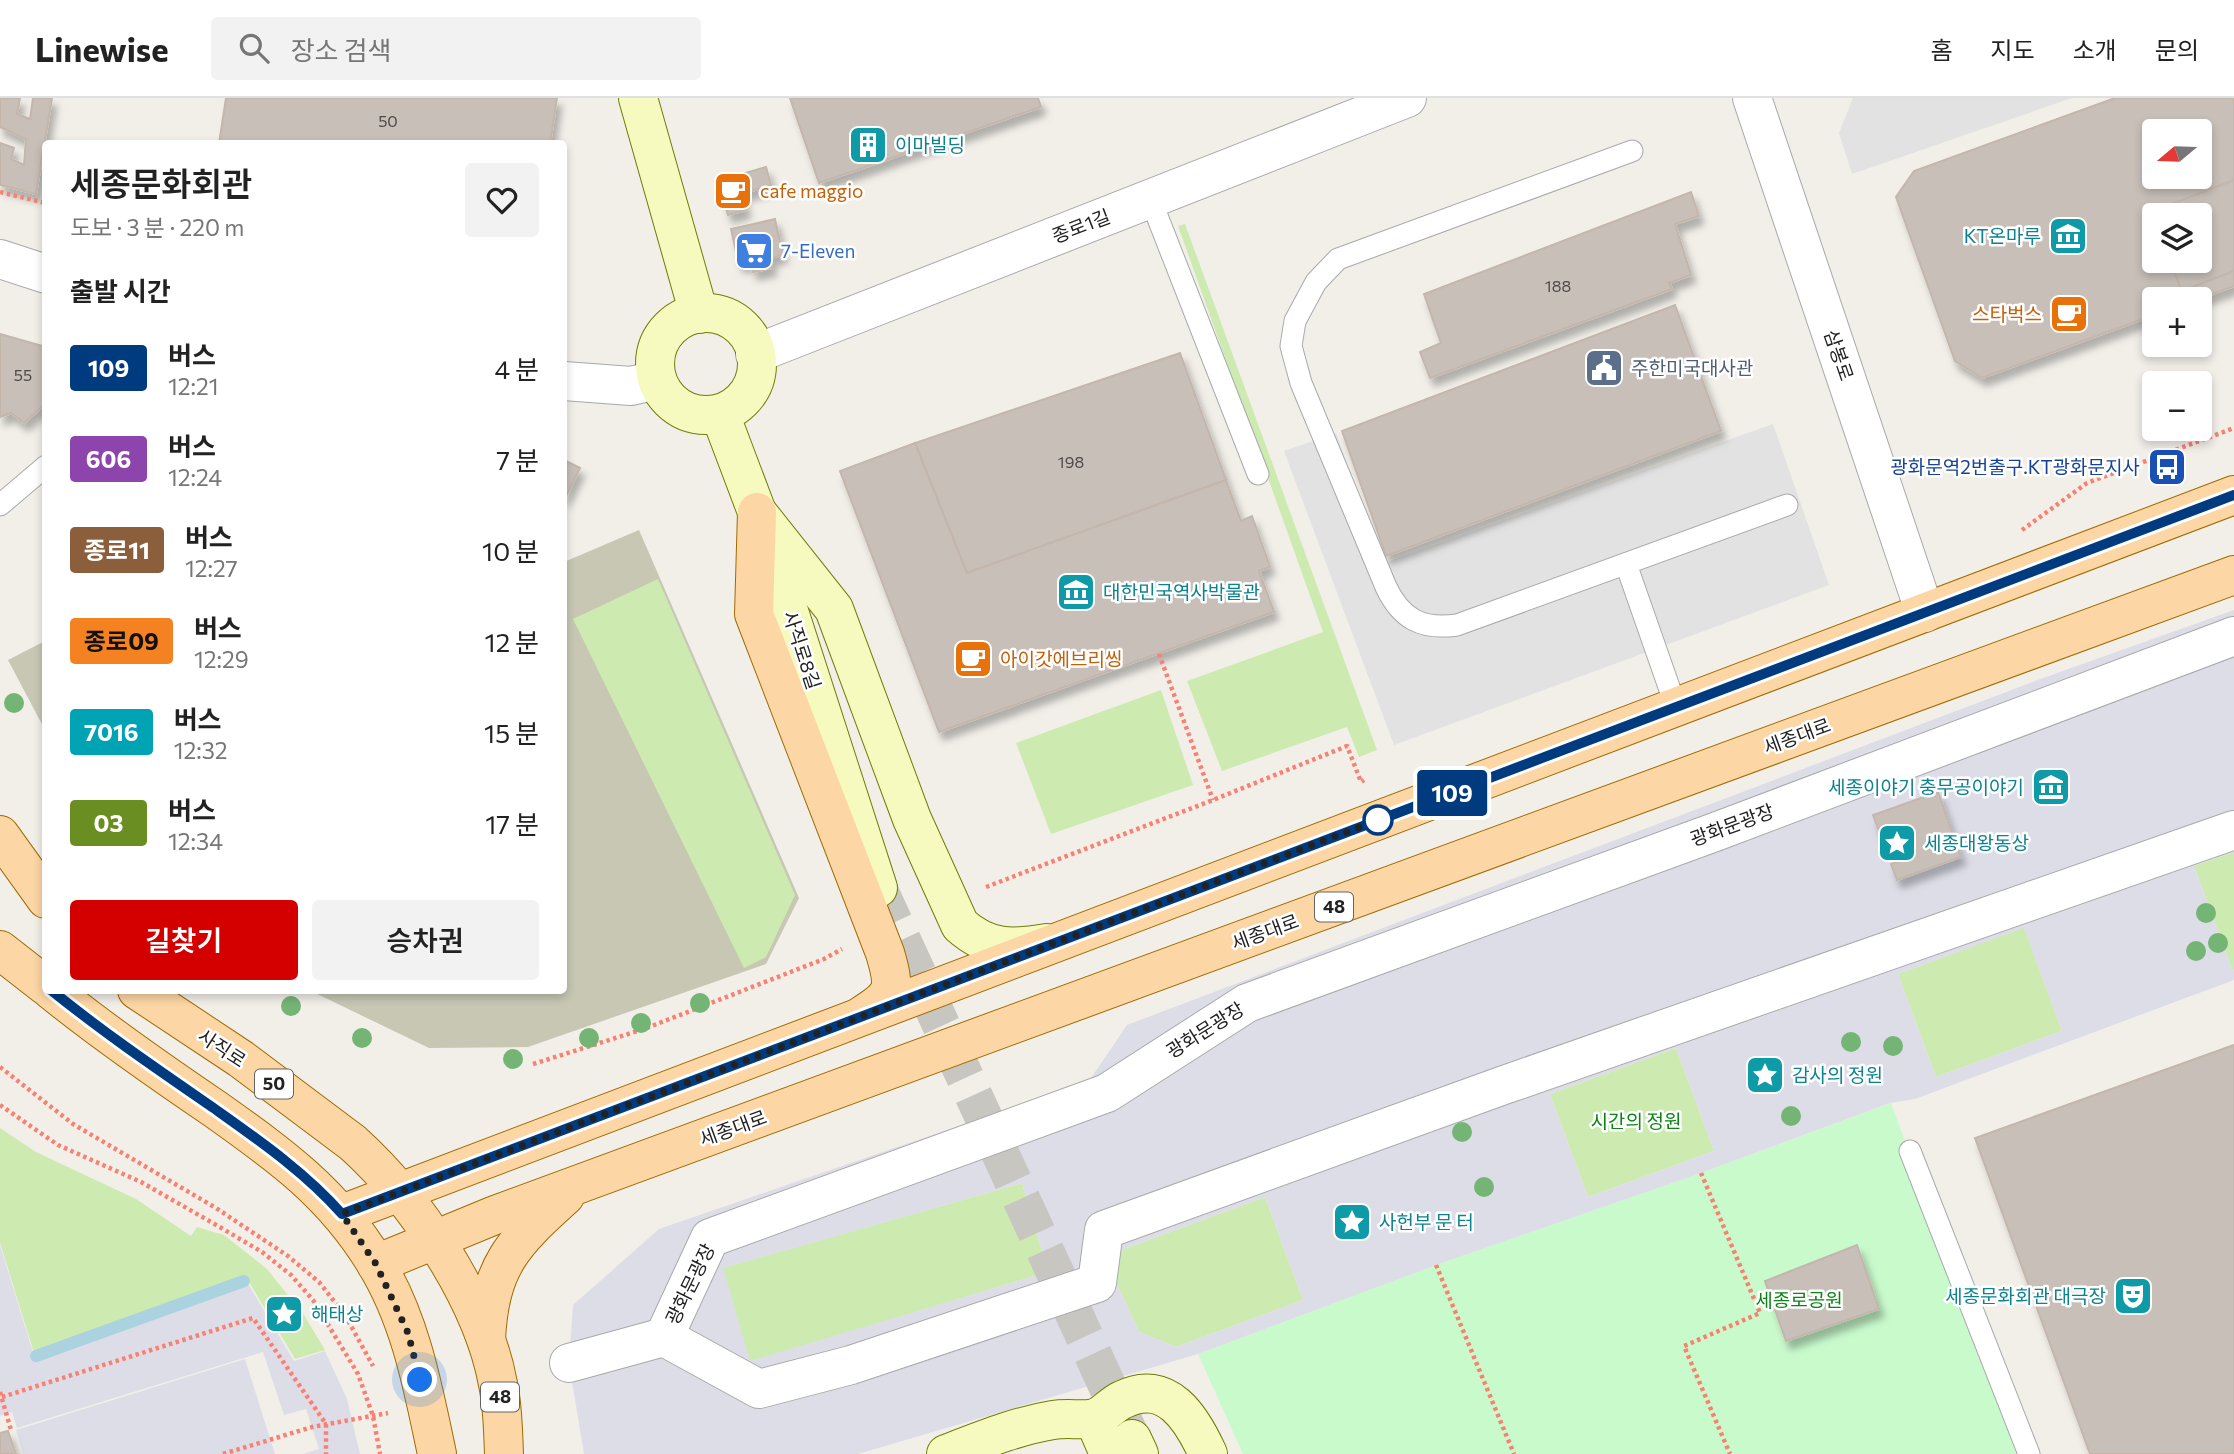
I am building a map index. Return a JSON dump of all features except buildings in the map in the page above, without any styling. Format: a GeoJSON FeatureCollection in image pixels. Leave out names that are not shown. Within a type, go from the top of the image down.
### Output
{"type":"FeatureCollection","features":[{"type":"Feature","properties":{"kind":"main road"},"geometry":{"type":"LineString","coordinates":[[342,1214],[2234,495]]}},
{"type":"Feature","properties":{"kind":"main road"},"geometry":{"type":"LineString","coordinates":[[757,512],[754,614],[892,976],[890,992],[880,1004],[859,1018]]}},
{"type":"Feature","properties":{"kind":"main road","name":"세종대로"},"geometry":{"type":"LineString","coordinates":[[376,1264],[495,1215],[2234,575]]}},
{"type":"Feature","properties":{"kind":"main road"},"geometry":{"type":"LineString","coordinates":[[0,835],[42,894]]}},
{"type":"Feature","properties":{"kind":"main road"},"geometry":{"type":"LineString","coordinates":[[0,950],[42,983]]}},
{"type":"Feature","properties":{"kind":"main road"},"geometry":{"type":"LineString","coordinates":[[56,994],[101,1030],[256,1137],[325,1195],[342,1214],[376,1264],[408,1333],[437,1454]]}},
{"type":"Feature","properties":{"kind":"main road","name":"사직로"},"geometry":{"type":"LineString","coordinates":[[143,994],[241,1059],[353,1143],[398,1192]]}},
{"type":"Feature","properties":{"kind":"main road"},"geometry":{"type":"LineString","coordinates":[[486,1341],[487,1315],[494,1284],[508,1255],[532,1226],[576,1186]]}},
{"type":"Feature","properties":{"kind":"main road","name":"50"},"geometry":{"type":"LineString","coordinates":[[398,1192],[435,1240]]}},
{"type":"Feature","properties":{"kind":"main road","name":"48"},"geometry":{"type":"LineString","coordinates":[[435,1240],[453,1268],[486,1341],[498,1383],[504,1454]]}},
{"type":"Feature","properties":{"kind":"street"},"geometry":{"type":"LineString","coordinates":[[638,98],[707,314]]}},
{"type":"Feature","properties":{"kind":"street"},"geometry":{"type":"LineString","coordinates":[[662,98],[713,266],[707,314]]}},
{"type":"Feature","properties":{"kind":"street","name":"종로1길"},"geometry":{"type":"LineString","coordinates":[[755,354],[1407,98]]}},
{"type":"Feature","properties":{"kind":"street","name":"삼봉로"},"geometry":{"type":"LineString","coordinates":[[1752,98],[1925,612]]}},
{"type":"Feature","properties":{"kind":"street"},"geometry":{"type":"LineString","coordinates":[[0,259],[42,273]]}},
{"type":"Feature","properties":{"kind":"street"},"geometry":{"type":"LineString","coordinates":[[707,314],[729,319],[741,328],[750,340],[755,354],[753,384],[745,397],[734,407],[720,414],[705,416],[689,413],[670,400],[657,380],[656,351],[672,326],[685,318],[707,314]]}},
{"type":"Feature","properties":{"kind":"street"},"geometry":{"type":"LineString","coordinates":[[567,381],[631,386],[657,380]]}},
{"type":"Feature","properties":{"kind":"street","name":"사직로8길"},"geometry":{"type":"LineString","coordinates":[[720,414],[757,512],[878,888]]}},
{"type":"Feature","properties":{"kind":"street"},"geometry":{"type":"LineString","coordinates":[[757,512],[834,609],[912,819],[960,925],[987,942],[1014,948],[1060,942]]}},
{"type":"Feature","properties":{"kind":"street","name":"광화문광장"},"geometry":{"type":"LineString","coordinates":[[2234,636],[1715,832],[1247,1003],[1107,1093],[710,1238],[664,1337],[758,1389],[851,1365],[1097,1283],[1104,1230],[1517,1080],[2234,830]]}},
{"type":"Feature","properties":{"kind":"street"},"geometry":{"type":"LineString","coordinates":[[569,1363],[664,1337]]}},
{"type":"Feature","properties":{"kind":"street"},"geometry":{"type":"LineString","coordinates":[[946,1454],[991,1437],[1053,1420],[1094,1419],[1123,1399],[1147,1392],[1174,1402],[1194,1424],[1208,1454]]}},
{"type":"Feature","properties":{"kind":"street"},"geometry":{"type":"LineString","coordinates":[[1094,1419],[1127,1449]]}},
{"type":"Feature","properties":{"kind":"lane"},"geometry":{"type":"LineString","coordinates":[[1632,151],[1338,259],[1315,282],[1295,321],[1291,346],[1307,396],[1386,587],[1401,612],[1428,625],[1457,625],[1787,505]]}},
{"type":"Feature","properties":{"kind":"lane"},"geometry":{"type":"LineString","coordinates":[[1150,198],[1258,474]]}},
{"type":"Feature","properties":{"kind":"lane"},"geometry":{"type":"LineString","coordinates":[[0,505],[42,469]]}},
{"type":"Feature","properties":{"kind":"lane"},"geometry":{"type":"LineString","coordinates":[[1626,564],[1676,707]]}},
{"type":"Feature","properties":{"kind":"lane"},"geometry":{"type":"LineString","coordinates":[[1910,1151],[2029,1454]]}},
{"type":"Feature","properties":{"kind":"path"},"geometry":{"type":"LineString","coordinates":[[0,192],[42,202]]}},
{"type":"Feature","properties":{"kind":"path"},"geometry":{"type":"LineString","coordinates":[[2021,531],[2087,483],[2234,428]]}},
{"type":"Feature","properties":{"kind":"path"},"geometry":{"type":"LineString","coordinates":[[1159,654],[1213,800]]}},
{"type":"Feature","properties":{"kind":"path"},"geometry":{"type":"LineString","coordinates":[[979,889],[1347,746],[1361,782],[1373,777]]}},
{"type":"Feature","properties":{"kind":"path"},"geometry":{"type":"LineString","coordinates":[[534,1064],[657,1024],[824,959],[852,944]]}},
{"type":"Feature","properties":{"kind":"path"},"geometry":{"type":"LineString","coordinates":[[0,1068],[73,1124],[216,1208],[269,1243],[319,1282],[345,1315],[377,1375]]}},
{"type":"Feature","properties":{"kind":"path"},"geometry":{"type":"LineString","coordinates":[[0,1105],[58,1144],[141,1182],[262,1252],[290,1275],[313,1300],[358,1374],[373,1416],[380,1454]]}},
{"type":"Feature","properties":{"kind":"path"},"geometry":{"type":"LineString","coordinates":[[1701,1173],[1760,1314],[1684,1346],[1730,1454]]}},
{"type":"Feature","properties":{"kind":"path"},"geometry":{"type":"LineString","coordinates":[[262,1252],[269,1243]]}},
{"type":"Feature","properties":{"kind":"path"},"geometry":{"type":"LineString","coordinates":[[1436,1265],[1514,1454]]}},
{"type":"Feature","properties":{"kind":"path"},"geometry":{"type":"LineString","coordinates":[[12,1430],[1,1394],[253,1318],[327,1424],[326,1454]]}},
{"type":"Feature","properties":{"kind":"path"},"geometry":{"type":"LineString","coordinates":[[223,1454],[327,1424],[393,1412]]}},
{"type":"Feature","properties":{"kind":"shaded area"},"geometry":{"type":"Polygon","coordinates":[[[1853,98],[2072,98],[1852,174],[1839,133],[1853,98]]]}},
{"type":"Feature","properties":{"kind":"shaded area"},"geometry":{"type":"Polygon","coordinates":[[[1773,424],[1829,585],[1394,745],[1284,451],[1336,433],[1384,563],[1773,424]]]}},
{"type":"Feature","properties":{"kind":"shaded area"},"geometry":{"type":"Polygon","coordinates":[[[639,530],[799,898],[766,964],[528,1047],[429,1048],[317,994],[567,994],[567,561],[639,530]]]}},
{"type":"Feature","properties":{"kind":"shaded area"},"geometry":{"type":"Polygon","coordinates":[[[2234,610],[2234,852],[2194,866],[2234,969],[2234,980],[1915,1099],[1890,1103],[1701,1173],[1436,1265],[1198,1354],[858,1454],[584,1454],[569,1363],[573,1305],[659,1229],[1089,1081],[1127,1025],[2043,678],[2234,610]],[[1873,815],[1879,831],[1891,827],[1903,860],[1891,864],[1897,880],[1961,857],[1873,815]],[[2024,928],[1898,974],[1936,1077],[2062,1031],[2024,928]],[[1676,1048],[1550,1094],[1588,1197],[1714,1151],[1676,1048]],[[1022,1183],[723,1268],[750,1361],[1048,1272],[1022,1183]],[[1265,1197],[1116,1252],[1117,1284],[1139,1332],[1176,1347],[1303,1300],[1265,1197]]]}},
{"type":"Feature","properties":{"kind":"shaded area"},"geometry":{"type":"Polygon","coordinates":[[[42,643],[42,724],[8,660],[42,643]]]}},
{"type":"Feature","properties":{"kind":"shaded area"},"geometry":{"type":"Polygon","coordinates":[[[0,1245],[35,1359],[247,1282],[294,1361],[325,1351],[347,1399],[360,1454],[303,1454],[319,1449],[306,1409],[284,1415],[263,1352],[17,1428],[12,1412],[0,1416],[0,1245]]]}},
{"type":"Feature","properties":{"kind":"shaded area"},"geometry":{"type":"Polygon","coordinates":[[[245,1359],[275,1454],[23,1454],[16,1430],[245,1359]]]}},
{"type":"Feature","properties":{"kind":"green space"},"geometry":{"type":"Polygon","coordinates":[[[1185,224],[1377,750],[1359,757],[1347,727],[1222,771],[1187,681],[1323,632],[1178,226],[1185,224]]]}},
{"type":"Feature","properties":{"kind":"green space"},"geometry":{"type":"Polygon","coordinates":[[[658,579],[795,895],[766,957],[744,968],[573,619],[658,579]]]}},
{"type":"Feature","properties":{"kind":"green space"},"geometry":{"type":"Polygon","coordinates":[[[1161,690],[1193,785],[1051,834],[1016,743],[1161,690]]]}},
{"type":"Feature","properties":{"kind":"green space"},"geometry":{"type":"Polygon","coordinates":[[[2234,852],[2234,969],[2232,969],[2194,866],[2234,852]]]}},
{"type":"Feature","properties":{"kind":"green space"},"geometry":{"type":"Polygon","coordinates":[[[2024,927],[2062,1031],[1936,1077],[1898,974],[2024,927]]]}},
{"type":"Feature","properties":{"kind":"green space","name":"시간의 정원"},"geometry":{"type":"Polygon","coordinates":[[[1676,1048],[1714,1151],[1588,1197],[1550,1094],[1676,1048]]]}},
{"type":"Feature","properties":{"kind":"green space","name":"세종로공원"},"geometry":{"type":"Polygon","coordinates":[[[1891,1103],[2020,1454],[1243,1454],[1198,1354],[1436,1265],[1701,1173],[1891,1103]]]}},
{"type":"Feature","properties":{"kind":"green space"},"geometry":{"type":"Polygon","coordinates":[[[0,1128],[36,1152],[136,1199],[191,1236],[197,1227],[224,1235],[267,1269],[304,1315],[325,1350],[295,1359],[246,1277],[34,1353],[0,1243],[0,1128]]]}},
{"type":"Feature","properties":{"kind":"green space"},"geometry":{"type":"Polygon","coordinates":[[[1022,1183],[1048,1272],[750,1362],[722,1268],[1022,1183]]]}},
{"type":"Feature","properties":{"kind":"green space"},"geometry":{"type":"Polygon","coordinates":[[[1265,1197],[1303,1300],[1176,1347],[1139,1332],[1117,1284],[1116,1252],[1265,1197]]]}},
{"type":"Feature","properties":{"kind":"waterway"},"geometry":{"type":"LineString","coordinates":[[36,1356],[244,1281]]}},
{"type":"Feature","properties":{"kind":"tunnel"},"geometry":{"type":"LineString","coordinates":[[878,888],[1129,1433]]}},
{"type":"Feature","properties":{"kind":"bus line","name":"109"},"geometry":{"type":"LineString","coordinates":[[56,994],[101,1030],[256,1137],[325,1195],[342,1214],[2234,495]]}},
{"type":"Feature","properties":{"kind":"place","name":"이마빌딩"},"geometry":{"type":"Point","coordinates":[868,145]}},
{"type":"Feature","properties":{"kind":"place","name":"cafe maggio"},"geometry":{"type":"Point","coordinates":[733,191]}},
{"type":"Feature","properties":{"kind":"place","name":"KT온마루"},"geometry":{"type":"Point","coordinates":[2068,236]}},
{"type":"Feature","properties":{"kind":"place","name":"7-Eleven"},"geometry":{"type":"Point","coordinates":[754,251]}},
{"type":"Feature","properties":{"kind":"place","name":"스타벅스"},"geometry":{"type":"Point","coordinates":[2069,314]}},
{"type":"Feature","properties":{"kind":"place","name":"주한미국대사관"},"geometry":{"type":"Point","coordinates":[1604,368]}},
{"type":"Feature","properties":{"kind":"place","name":"광화문역2번출구.KT광화문지사"},"geometry":{"type":"Point","coordinates":[2167,467]}},
{"type":"Feature","properties":{"kind":"place","name":"대한민국역사박물관"},"geometry":{"type":"Point","coordinates":[1076,592]}},
{"type":"Feature","properties":{"kind":"place","name":"아이갓에브리씽"},"geometry":{"type":"Point","coordinates":[973,659]}},
{"type":"Feature","properties":{"kind":"place","name":"세종이야기 충무공이야기"},"geometry":{"type":"Point","coordinates":[2051,787]}},
{"type":"Feature","properties":{"kind":"place","name":"세종대왕동상"},"geometry":{"type":"Point","coordinates":[1897,843]}},
{"type":"Feature","properties":{"kind":"place","name":"감사의 정원"},"geometry":{"type":"Point","coordinates":[1765,1075]}},
{"type":"Feature","properties":{"kind":"place","name":"사헌부 문 터"},"geometry":{"type":"Point","coordinates":[1352,1222]}},
{"type":"Feature","properties":{"kind":"place","name":"세종문화회관 대극장"},"geometry":{"type":"Point","coordinates":[2133,1296]}},
{"type":"Feature","properties":{"kind":"place","name":"해태상"},"geometry":{"type":"Point","coordinates":[284,1314]}},
{"type":"Feature","properties":{"kind":"route"},"geometry":{"type":"LineString","coordinates":[[420,1380],[408,1333],[376,1264],[342,1214],[1378,820]]}}]}
